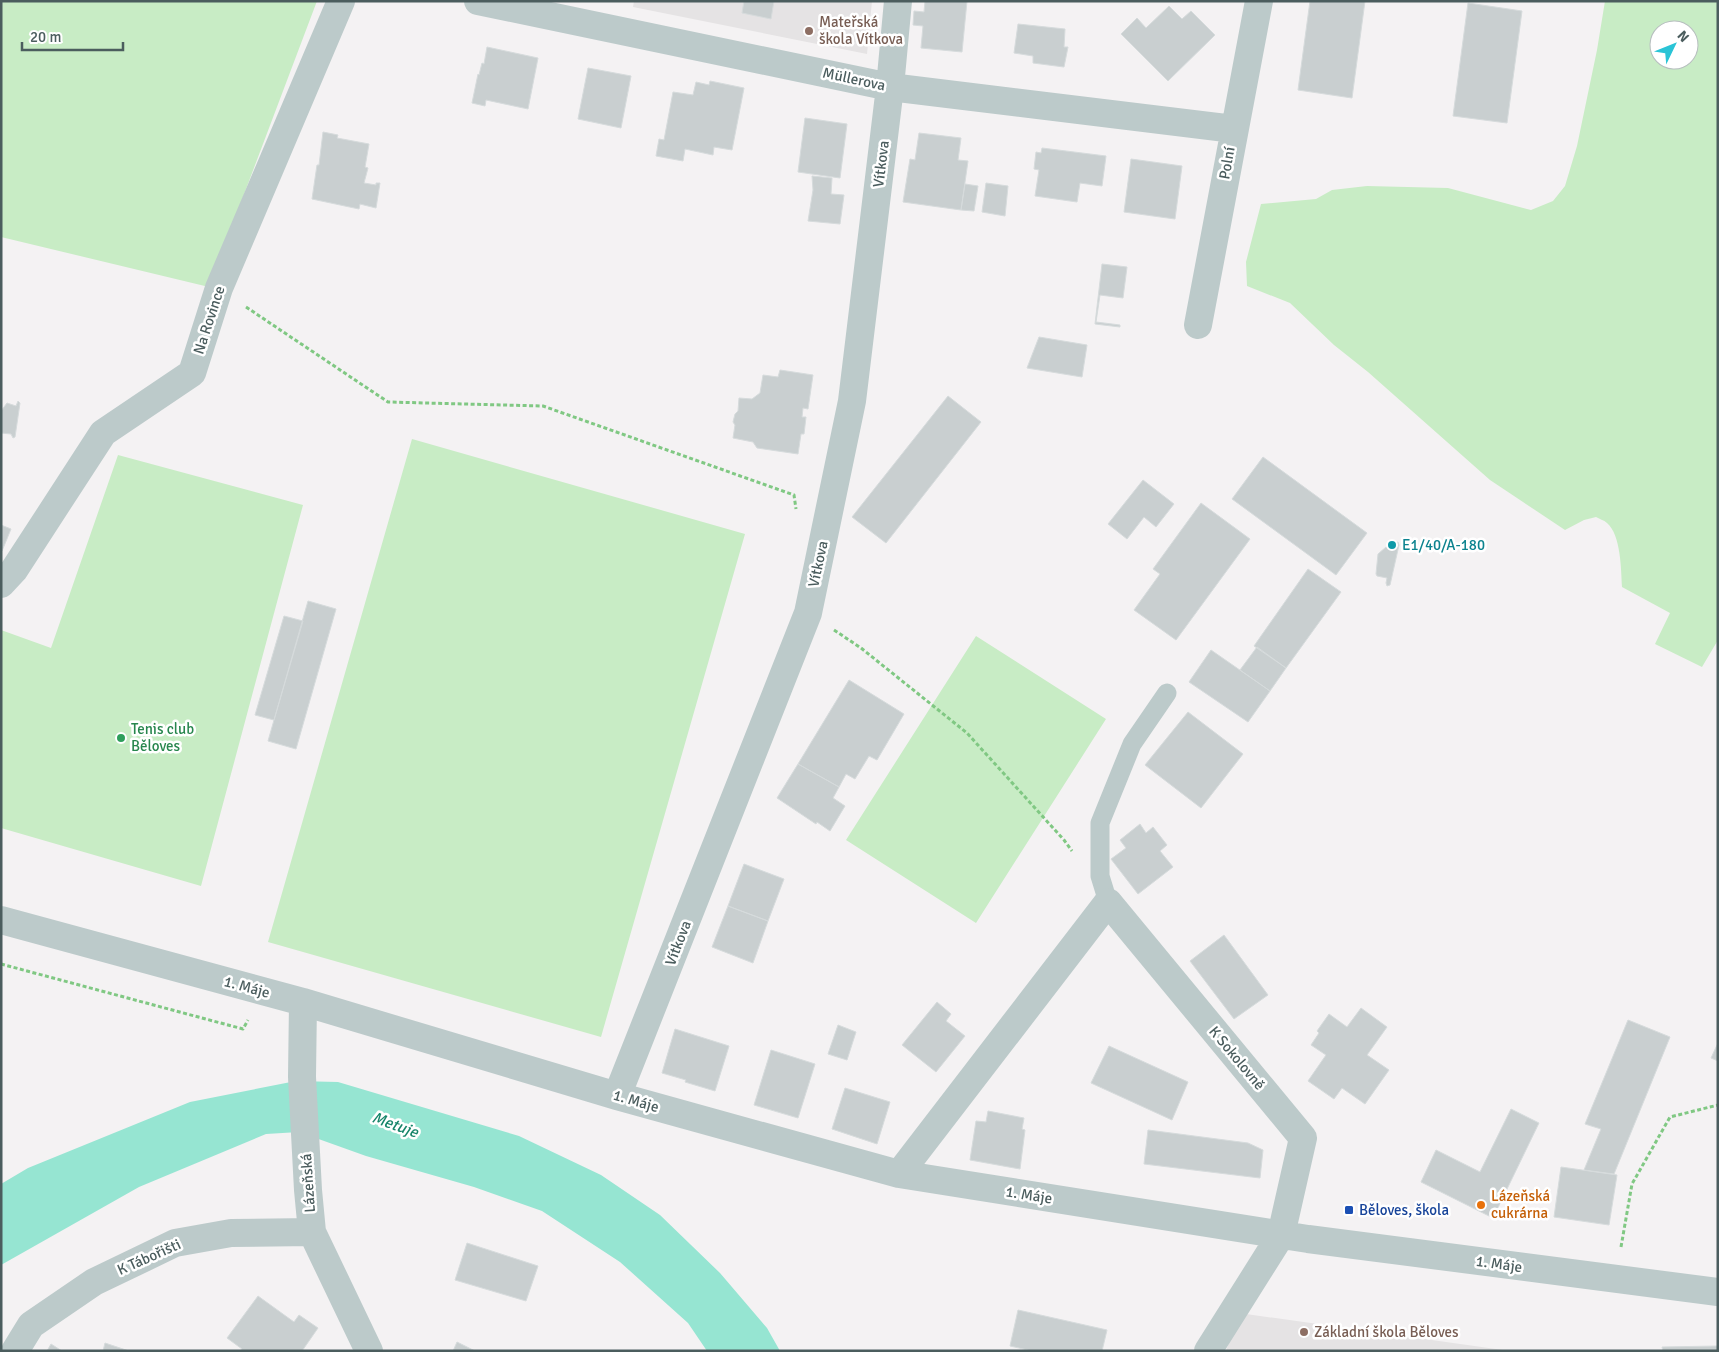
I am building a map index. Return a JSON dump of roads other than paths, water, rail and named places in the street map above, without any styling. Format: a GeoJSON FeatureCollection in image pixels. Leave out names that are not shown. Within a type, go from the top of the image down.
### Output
{"type":"FeatureCollection","features":[{"type":"Feature","properties":{"kind":"street","name":"Na Rovince"},"geometry":{"type":"LineString","coordinates":[[1,584],[14,570],[103,433],[192,373],[219,288],[341,1]]}},
{"type":"Feature","properties":{"kind":"street","name":"Müllerova"},"geometry":{"type":"LineString","coordinates":[[478,1],[890,87],[1234,129]]}},
{"type":"Feature","properties":{"kind":"street","name":"Vítkova"},"geometry":{"type":"LineString","coordinates":[[618,1096],[808,613],[852,401],[890,87],[898,1]]}},
{"type":"Feature","properties":{"kind":"street","name":"Polní"},"geometry":{"type":"LineString","coordinates":[[1198,325],[1259,1]]}},
{"type":"Feature","properties":{"kind":"street"},"geometry":{"type":"LineString","coordinates":[[899,1174],[1108,902]]}},
{"type":"Feature","properties":{"kind":"street","name":"K Sokolovně"},"geometry":{"type":"LineString","coordinates":[[1108,902],[1303,1138],[1281,1235]]}},
{"type":"Feature","properties":{"kind":"street","name":"1. Máje"},"geometry":{"type":"LineString","coordinates":[[1,920],[303,1002],[618,1096],[899,1174],[1281,1235],[1718,1292]]}},
{"type":"Feature","properties":{"kind":"street","name":"Lázeňská"},"geometry":{"type":"LineString","coordinates":[[303,1002],[302,1077],[312,1232],[368,1351]]}},
{"type":"Feature","properties":{"kind":"street","name":"K Tábořišti"},"geometry":{"type":"LineString","coordinates":[[15,1351],[31,1324],[94,1282],[175,1243],[231,1233],[312,1232]]}},
{"type":"Feature","properties":{"kind":"street"},"geometry":{"type":"LineString","coordinates":[[1208,1351],[1281,1235]]}},
{"type":"Feature","properties":{"kind":"lane","name":"K Sokolovně"},"geometry":{"type":"LineString","coordinates":[[1108,902],[1100,876],[1100,823],[1132,744],[1167,693]]}},
{"type":"Feature","properties":{"kind":"water","name":"Metuje"},"geometry":{"type":"Polygon","coordinates":[[[296,1081],[338,1082],[519,1136],[601,1175],[660,1215],[720,1273],[767,1328],[780,1351],[707,1351],[688,1323],[620,1262],[542,1211],[474,1187],[366,1156],[299,1132],[266,1134],[139,1187],[1,1265],[1,1184],[28,1168],[190,1102],[296,1081]]]}},
{"type":"Feature","properties":{"kind":"place","name":"Mateřská škola Vítkova"},"geometry":{"type":"Point","coordinates":[809,31]}},
{"type":"Feature","properties":{"kind":"place","name":"E1/40/A-180"},"geometry":{"type":"Point","coordinates":[1392,545]}},
{"type":"Feature","properties":{"kind":"place","name":"Tenis club Běloves"},"geometry":{"type":"Point","coordinates":[121,738]}},
{"type":"Feature","properties":{"kind":"place","name":"Lázeňská cukrárna"},"geometry":{"type":"Point","coordinates":[1481,1205]}},
{"type":"Feature","properties":{"kind":"place","name":"Běloves, škola"},"geometry":{"type":"Point","coordinates":[1349,1210]}},
{"type":"Feature","properties":{"kind":"place","name":"Základní škola Běloves"},"geometry":{"type":"Point","coordinates":[1304,1332]}}]}
